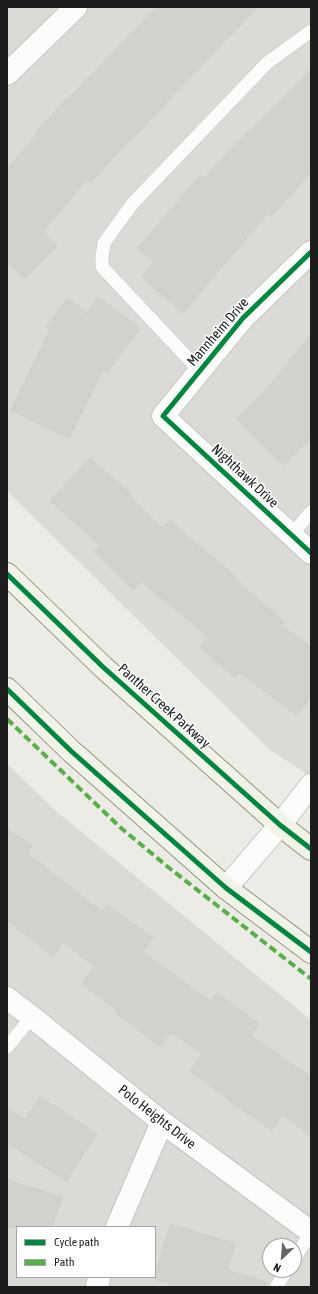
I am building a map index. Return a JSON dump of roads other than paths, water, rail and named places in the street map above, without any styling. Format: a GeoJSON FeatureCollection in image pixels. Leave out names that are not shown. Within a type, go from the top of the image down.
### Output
{"type":"FeatureCollection","features":[{"type":"Feature","properties":{"kind":"main road","name":"Panther Creek Parkway"},"geometry":{"type":"LineString","coordinates":[[7,574],[103,667],[280,825],[311,849]]}},
{"type":"Feature","properties":{"kind":"main road"},"geometry":{"type":"LineString","coordinates":[[7,689],[71,751],[226,888],[311,952]]}},
{"type":"Feature","properties":{"kind":"street"},"geometry":{"type":"LineString","coordinates":[[7,74],[76,7]]}},
{"type":"Feature","properties":{"kind":"street","name":"Mannheim Drive"},"geometry":{"type":"LineString","coordinates":[[163,416],[243,318],[311,252]]}},
{"type":"Feature","properties":{"kind":"street","name":"Nighthawk Drive"},"geometry":{"type":"LineString","coordinates":[[163,416],[311,553]]}},
{"type":"Feature","properties":{"kind":"street"},"geometry":{"type":"LineString","coordinates":[[226,888],[280,825],[311,785]]}},
{"type":"Feature","properties":{"kind":"street","name":"Polo Heights Drive"},"geometry":{"type":"LineString","coordinates":[[7,998],[32,1016],[162,1122],[311,1232]]}},
{"type":"Feature","properties":{"kind":"street"},"geometry":{"type":"LineString","coordinates":[[117,1226],[162,1122]]}},
{"type":"Feature","properties":{"kind":"lane"},"geometry":{"type":"LineString","coordinates":[[200,371],[102,267],[104,243],[132,203],[268,63],[311,31]]}},
{"type":"Feature","properties":{"kind":"lane"},"geometry":{"type":"LineString","coordinates":[[291,534],[311,512]]}},
{"type":"Feature","properties":{"kind":"lane"},"geometry":{"type":"LineString","coordinates":[[7,1047],[32,1016]]}},
{"type":"Feature","properties":{"kind":"lane"},"geometry":{"type":"LineString","coordinates":[[302,1246],[311,1232]]}},
{"type":"Feature","properties":{"kind":"lane"},"geometry":{"type":"LineString","coordinates":[[276,1287],[282,1278]]}}]}
